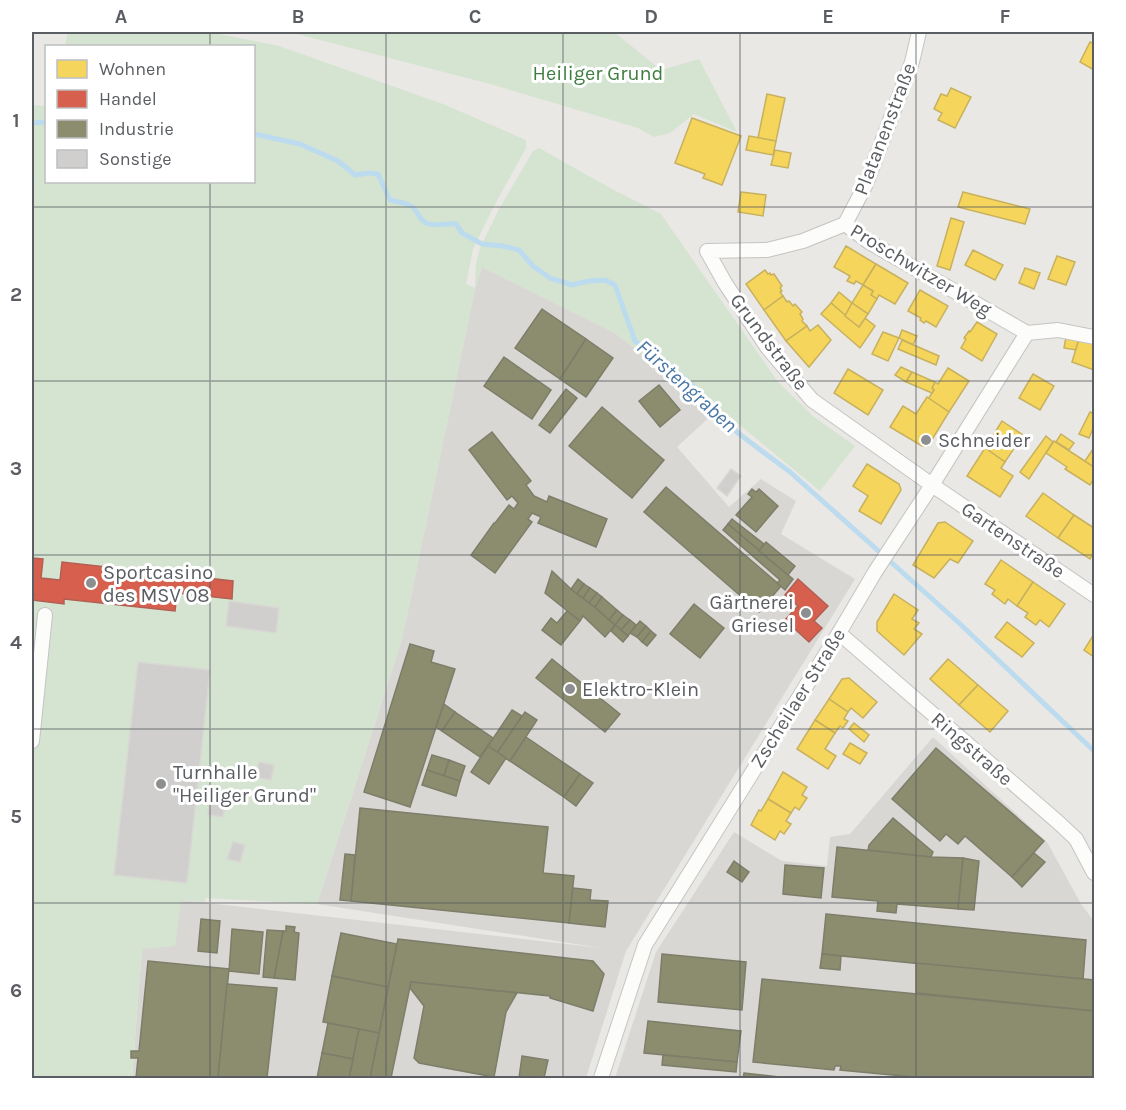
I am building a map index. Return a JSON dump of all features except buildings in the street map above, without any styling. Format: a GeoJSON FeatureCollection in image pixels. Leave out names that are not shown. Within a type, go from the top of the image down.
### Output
{"type":"FeatureCollection","features":[{"type":"Feature","properties":{"kind":"street","name":"Platanenstraße"},"geometry":{"type":"LineString","coordinates":[[845,224],[870,173],[912,62],[919,32]]}},
{"type":"Feature","properties":{"kind":"street","name":"Proschwitzer Weg"},"geometry":{"type":"LineString","coordinates":[[707,251],[767,250],[803,241],[845,224],[869,242],[1027,333]]}},
{"type":"Feature","properties":{"kind":"street","name":"Grundstraße"},"geometry":{"type":"LineString","coordinates":[[707,251],[725,283],[768,347],[812,400],[932,485]]}},
{"type":"Feature","properties":{"kind":"street"},"geometry":{"type":"LineString","coordinates":[[1027,333],[1058,330],[1095,337]]}},
{"type":"Feature","properties":{"kind":"street","name":"Zscheilaer Straße"},"geometry":{"type":"LineString","coordinates":[[601,1078],[645,945],[875,572],[1027,333]]}},
{"type":"Feature","properties":{"kind":"street","name":"Gartenstraße"},"geometry":{"type":"LineString","coordinates":[[932,485],[1095,595]]}},
{"type":"Feature","properties":{"kind":"street"},"geometry":{"type":"LineString","coordinates":[[32,741],[45,615]]}},
{"type":"Feature","properties":{"kind":"street","name":"Ringstraße"},"geometry":{"type":"LineString","coordinates":[[839,633],[1059,823],[1076,839],[1095,873]]}},
{"type":"Feature","properties":{"kind":"shaded area"},"geometry":{"type":"Polygon","coordinates":[[[482,267],[615,333],[716,411],[677,447],[729,507],[761,479],[796,501],[781,534],[855,579],[626,951],[586,1078],[132,1078],[142,948],[181,900],[601,948],[317,904],[402,639],[475,289],[482,267]]]}},
{"type":"Feature","properties":{"kind":"shaded area"},"geometry":{"type":"Polygon","coordinates":[[[933,737],[1047,842],[1081,904],[1094,921],[1094,1078],[615,1078],[656,952],[734,832],[782,861],[827,866],[830,837],[850,834],[933,737]]]}},
{"type":"Feature","properties":{"kind":"green space"},"geometry":{"type":"Polygon","coordinates":[[[68,32],[209,32],[279,46],[443,104],[526,140],[526,148],[473,249],[466,284],[475,288],[476,264],[480,248],[499,209],[533,151],[539,148],[661,214],[778,382],[814,417],[855,446],[820,491],[724,412],[716,411],[615,333],[482,267],[475,289],[402,639],[317,904],[204,898],[206,902],[181,900],[175,946],[142,949],[132,1078],[32,1078],[32,105],[45,106],[45,183],[255,183],[255,45],[65,45],[68,32]]]}},
{"type":"Feature","properties":{"kind":"green space","name":"Heiliger Grund"},"geometry":{"type":"Polygon","coordinates":[[[289,32],[614,32],[661,70],[699,59],[737,132],[694,114],[670,133],[654,137],[638,128],[494,85],[289,32]]]}},
{"type":"Feature","properties":{"kind":"waterway","name":"Fürstengraben"},"geometry":{"type":"LineString","coordinates":[[32,123],[45,122]]}},
{"type":"Feature","properties":{"kind":"waterway","name":"Fürstengraben"},"geometry":{"type":"LineString","coordinates":[[255,134],[300,144],[338,161],[355,175],[378,174],[390,200],[412,206],[426,223],[456,224],[462,233],[482,244],[519,250],[533,266],[550,278],[572,285],[605,280],[615,285],[635,341],[662,359],[692,385],[738,433],[790,472],[958,622],[1094,751]]}},
{"type":"Feature","properties":{"kind":"place","name":"Schneider"},"geometry":{"type":"Point","coordinates":[926,440]}},
{"type":"Feature","properties":{"kind":"place","name":"Sportcasino des MSV 08"},"geometry":{"type":"Point","coordinates":[91,583]}},
{"type":"Feature","properties":{"kind":"place","name":"Gärtnerei Griesel"},"geometry":{"type":"Point","coordinates":[806,613]}},
{"type":"Feature","properties":{"kind":"place","name":"Elektro-Klein"},"geometry":{"type":"Point","coordinates":[570,689]}},
{"type":"Feature","properties":{"kind":"place","name":"Turnhalle \"Heiliger Grund\""},"geometry":{"type":"Point","coordinates":[161,784]}}]}
